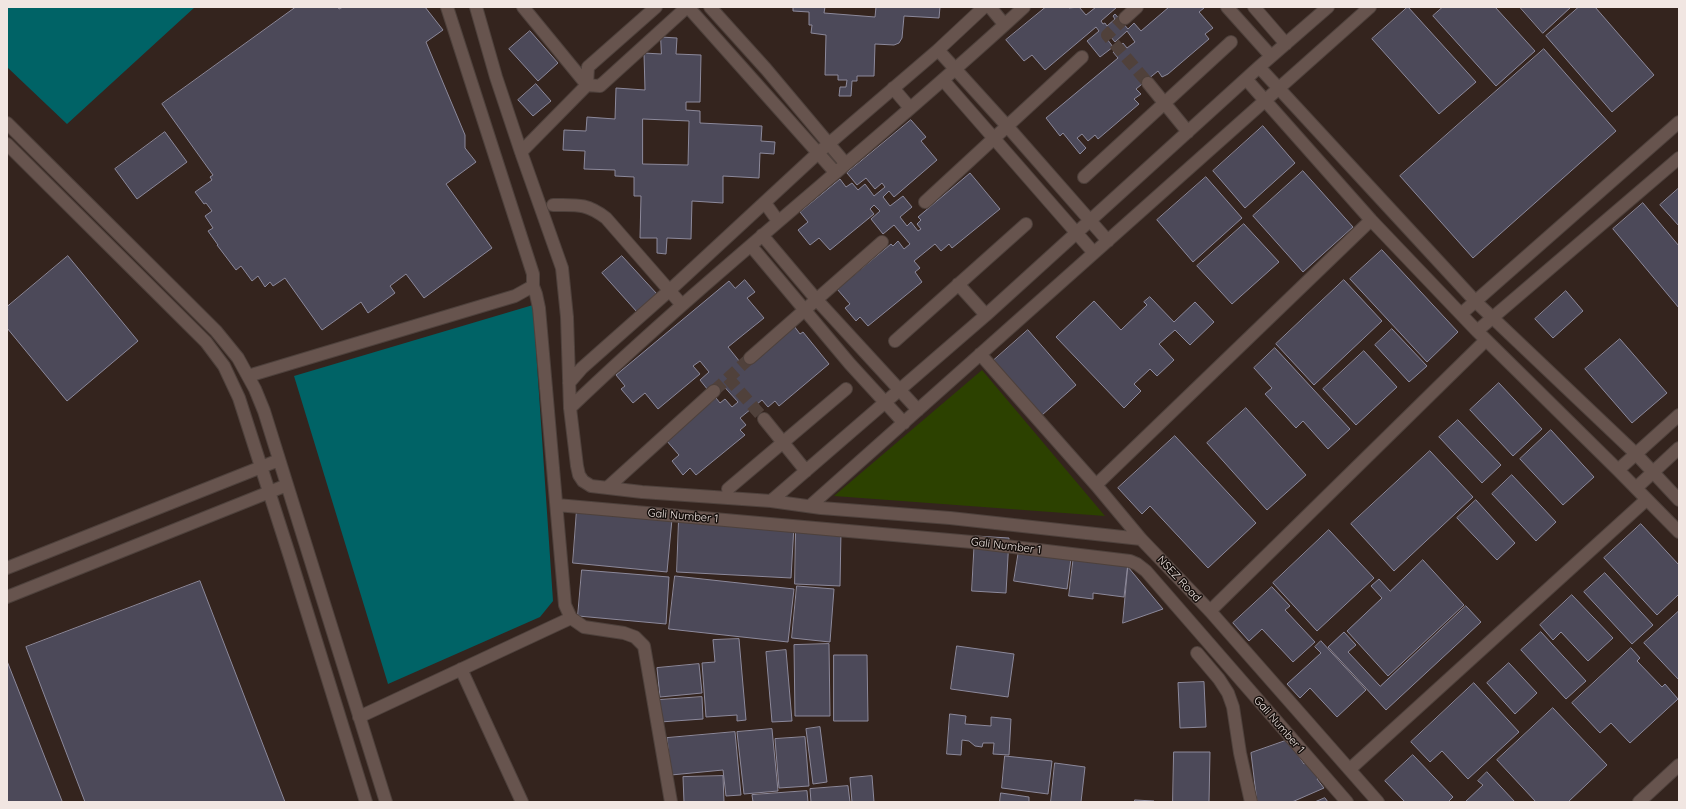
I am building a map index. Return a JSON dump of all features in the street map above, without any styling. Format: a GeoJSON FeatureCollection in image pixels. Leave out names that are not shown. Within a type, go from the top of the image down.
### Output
{"type":"FeatureCollection","features":[{"type":"Feature","properties":{"kind":"street"},"geometry":{"type":"LineString","coordinates":[[447,7],[533,274],[533,286],[539,308],[565,605],[571,618],[584,627],[624,633],[635,637],[644,646],[671,802]]}},
{"type":"Feature","properties":{"kind":"street"},"geometry":{"type":"LineString","coordinates":[[476,7],[520,152],[562,268],[567,317],[570,408],[578,475],[583,481],[591,486],[642,492],[772,501],[1141,539]]}},
{"type":"Feature","properties":{"kind":"street"},"geometry":{"type":"LineString","coordinates":[[522,7],[587,85],[600,86],[688,7],[835,172]]}},
{"type":"Feature","properties":{"kind":"street"},"geometry":{"type":"LineString","coordinates":[[520,152],[587,85],[588,67],[656,7]]}},
{"type":"Feature","properties":{"kind":"street"},"geometry":{"type":"LineString","coordinates":[[710,7],[766,69],[845,163]]}},
{"type":"Feature","properties":{"kind":"street"},"geometry":{"type":"LineString","coordinates":[[569,383],[582,368],[670,290],[818,153],[938,50],[984,7]]}},
{"type":"Feature","properties":{"kind":"street"},"geometry":{"type":"LineString","coordinates":[[990,7],[1004,24]]}},
{"type":"Feature","properties":{"kind":"street"},"geometry":{"type":"LineString","coordinates":[[1125,18],[1137,7]]}},
{"type":"Feature","properties":{"kind":"street"},"geometry":{"type":"LineString","coordinates":[[1227,7],[1271,56]]}},
{"type":"Feature","properties":{"kind":"street"},"geometry":{"type":"LineString","coordinates":[[1254,7],[1286,44]]}},
{"type":"Feature","properties":{"kind":"street"},"geometry":{"type":"LineString","coordinates":[[772,501],[806,470],[886,404],[898,391],[986,315],[1271,56],[1328,7]]}},
{"type":"Feature","properties":{"kind":"street"},"geometry":{"type":"LineString","coordinates":[[810,506],[1280,89],[1370,7]]}},
{"type":"Feature","properties":{"kind":"street"},"geometry":{"type":"LineString","coordinates":[[570,408],[762,235],[955,70],[1021,8]]}},
{"type":"Feature","properties":{"kind":"street"},"geometry":{"type":"LineString","coordinates":[[1084,177],[1231,42]]}},
{"type":"Feature","properties":{"kind":"street"},"geometry":{"type":"LineString","coordinates":[[938,50],[1091,220],[1108,241]]}},
{"type":"Feature","properties":{"kind":"street"},"geometry":{"type":"LineString","coordinates":[[925,202],[1082,57]]}},
{"type":"Feature","properties":{"kind":"street"},"geometry":{"type":"LineString","coordinates":[[1259,67],[1476,302],[1636,454],[1679,500]]}},
{"type":"Feature","properties":{"kind":"street"},"geometry":{"type":"LineString","coordinates":[[752,80],[766,69]]}},
{"type":"Feature","properties":{"kind":"street"},"geometry":{"type":"LineString","coordinates":[[1246,79],[1371,220],[1477,331],[1679,532]]}},
{"type":"Feature","properties":{"kind":"street"},"geometry":{"type":"LineString","coordinates":[[943,80],[1094,253]]}},
{"type":"Feature","properties":{"kind":"street"},"geometry":{"type":"LineString","coordinates":[[1148,83],[1188,132]]}},
{"type":"Feature","properties":{"kind":"street"},"geometry":{"type":"LineString","coordinates":[[893,88],[910,108]]}},
{"type":"Feature","properties":{"kind":"street"},"geometry":{"type":"LineString","coordinates":[[1461,314],[1679,122]]}},
{"type":"Feature","properties":{"kind":"street"},"geometry":{"type":"LineString","coordinates":[[7,123],[216,331],[238,358],[264,410],[386,802]]}},
{"type":"Feature","properties":{"kind":"street"},"geometry":{"type":"LineString","coordinates":[[7,144],[206,342],[224,366],[239,398],[366,802]]}},
{"type":"Feature","properties":{"kind":"street"},"geometry":{"type":"LineString","coordinates":[[1477,331],[1679,158]]}},
{"type":"Feature","properties":{"kind":"street"},"geometry":{"type":"LineString","coordinates":[[765,203],[778,221]]}},
{"type":"Feature","properties":{"kind":"street"},"geometry":{"type":"LineString","coordinates":[[552,205],[584,205],[595,210],[606,218],[670,290],[682,306]]}},
{"type":"Feature","properties":{"kind":"street"},"geometry":{"type":"LineString","coordinates":[[1096,485],[1371,220]]}},
{"type":"Feature","properties":{"kind":"street"},"geometry":{"type":"LineString","coordinates":[[895,341],[1026,224]]}},
{"type":"Feature","properties":{"kind":"street"},"geometry":{"type":"LineString","coordinates":[[762,235],[816,299],[898,391],[918,410]]}},
{"type":"Feature","properties":{"kind":"street"},"geometry":{"type":"LineString","coordinates":[[750,358],[882,242]]}},
{"type":"Feature","properties":{"kind":"street"},"geometry":{"type":"LineString","coordinates":[[751,246],[804,310],[904,423]]}},
{"type":"Feature","properties":{"kind":"street"},"geometry":{"type":"LineString","coordinates":[[958,284],[986,315]]}},
{"type":"Feature","properties":{"kind":"street"},"geometry":{"type":"LineString","coordinates":[[248,376],[515,296],[533,286]]}},
{"type":"Feature","properties":{"kind":"street"},"geometry":{"type":"LineString","coordinates":[[614,340],[628,355]]}},
{"type":"Feature","properties":{"kind":"street"},"geometry":{"type":"LineString","coordinates":[[1210,611],[1486,340]]}},
{"type":"Feature","properties":{"kind":"street","name":"NSEZ Road"},"geometry":{"type":"LineString","coordinates":[[980,354],[1096,485],[1141,539],[1210,611],[1378,802]]}},
{"type":"Feature","properties":{"kind":"street"},"geometry":{"type":"LineString","coordinates":[[728,489],[846,389]]}},
{"type":"Feature","properties":{"kind":"street"},"geometry":{"type":"LineString","coordinates":[[606,488],[714,391]]}},
{"type":"Feature","properties":{"kind":"street"},"geometry":{"type":"LineString","coordinates":[[1618,470],[1679,415]]}},
{"type":"Feature","properties":{"kind":"street"},"geometry":{"type":"LineString","coordinates":[[764,419],[806,470]]}},
{"type":"Feature","properties":{"kind":"street"},"geometry":{"type":"LineString","coordinates":[[1636,488],[1679,448]]}},
{"type":"Feature","properties":{"kind":"street"},"geometry":{"type":"LineString","coordinates":[[7,568],[279,460]]}},
{"type":"Feature","properties":{"kind":"street"},"geometry":{"type":"LineString","coordinates":[[7,598],[287,485]]}},
{"type":"Feature","properties":{"kind":"street"},"geometry":{"type":"LineString","coordinates":[[1350,770],[1646,500]]}},
{"type":"Feature","properties":{"kind":"street","name":"Gali Number 1"},"geometry":{"type":"LineString","coordinates":[[557,505],[972,542],[1130,560],[1146,571],[1347,802]]}},
{"type":"Feature","properties":{"kind":"street"},"geometry":{"type":"LineString","coordinates":[[359,717],[571,618]]}},
{"type":"Feature","properties":{"kind":"street"},"geometry":{"type":"LineString","coordinates":[[1197,654],[1228,693],[1232,706],[1240,753],[1251,802]]}},
{"type":"Feature","properties":{"kind":"street"},"geometry":{"type":"LineString","coordinates":[[461,669],[522,802]]}},
{"type":"Feature","properties":{"kind":"street"},"geometry":{"type":"LineString","coordinates":[[1639,802],[1679,765]]}},
{"type":"Feature","properties":{"kind":"green space"},"geometry":{"type":"Polygon","coordinates":[[[982,370],[1105,516],[834,496],[982,370]]]}},
{"type":"Feature","properties":{"kind":"water"},"geometry":{"type":"Polygon","coordinates":[[[7,7],[195,7],[67,124],[7,67],[7,7]]]}},
{"type":"Feature","properties":{"kind":"water"},"geometry":{"type":"Polygon","coordinates":[[[533,305],[553,601],[540,617],[388,684],[294,376],[533,305]]]}},
{"type":"Feature","properties":{"kind":"building"},"geometry":{"type":"Polygon","coordinates":[[[296,7],[338,7],[339,9],[343,7],[425,7],[443,30],[426,42],[465,135],[465,148],[476,162],[446,184],[492,248],[424,298],[406,274],[390,286],[395,293],[368,313],[361,302],[322,330],[285,278],[273,286],[270,282],[265,287],[258,276],[252,281],[241,266],[236,270],[217,245],[208,231],[213,228],[205,216],[212,211],[206,203],[204,204],[195,192],[212,180],[210,177],[213,175],[162,104],[296,7]]]}},
{"type":"Feature","properties":{"kind":"building"},"geometry":{"type":"Polygon","coordinates":[[[793,7],[825,7],[824,13],[875,17],[876,7],[940,7],[939,18],[904,16],[902,38],[899,43],[894,45],[875,44],[874,76],[857,76],[857,81],[852,81],[851,96],[839,96],[840,87],[846,87],[847,80],[838,80],[838,75],[825,75],[826,35],[811,33],[812,25],[809,25],[809,12],[793,11],[793,7]]]}},
{"type":"Feature","properties":{"kind":"building"},"geometry":{"type":"Polygon","coordinates":[[[1046,7],[1079,7],[1086,15],[1096,7],[1117,7],[1101,21],[1103,24],[1105,23],[1107,26],[1115,19],[1113,16],[1115,14],[1128,29],[1134,23],[1141,31],[1169,7],[1203,7],[1204,8],[1199,12],[1213,28],[1205,34],[1209,39],[1168,74],[1162,77],[1158,71],[1136,89],[1141,94],[1134,99],[1139,104],[1098,139],[1095,135],[1088,141],[1082,134],[1077,138],[1086,148],[1080,154],[1063,133],[1060,136],[1046,118],[1118,58],[1113,52],[1123,43],[1127,48],[1135,42],[1127,31],[1115,42],[1110,36],[1107,39],[1113,47],[1100,57],[1087,41],[1099,31],[1096,27],[1045,70],[1032,55],[1024,61],[1006,40],[1046,7]]]}},
{"type":"Feature","properties":{"kind":"building"},"geometry":{"type":"Polygon","coordinates":[[[1408,7],[1476,82],[1439,114],[1372,39],[1408,7]]]}},
{"type":"Feature","properties":{"kind":"building"},"geometry":{"type":"Polygon","coordinates":[[[1443,7],[1495,7],[1535,51],[1496,86],[1433,16],[1443,7]]]}},
{"type":"Feature","properties":{"kind":"building"},"geometry":{"type":"Polygon","coordinates":[[[1520,7],[1571,7],[1543,33],[1520,7]]]}},
{"type":"Feature","properties":{"kind":"building"},"geometry":{"type":"Polygon","coordinates":[[[1579,7],[1595,7],[1654,75],[1612,112],[1546,36],[1579,7]]]}},
{"type":"Feature","properties":{"kind":"building"},"geometry":{"type":"Polygon","coordinates":[[[530,31],[558,63],[538,81],[509,49],[530,31]]]}},
{"type":"Feature","properties":{"kind":"building"},"geometry":{"type":"Polygon","coordinates":[[[661,37],[677,38],[676,54],[701,55],[700,102],[686,102],[686,110],[700,111],[700,123],[762,126],[761,141],[775,142],[774,154],[760,153],[759,178],[723,176],[723,203],[692,201],[691,239],[667,238],[666,254],[657,253],[657,238],[640,238],[641,196],[634,196],[634,177],[615,176],[615,170],[584,169],[585,151],[563,150],[564,130],[586,131],[587,117],[615,119],[616,88],[645,90],[644,53],[661,54],[661,37]],[[643,119],[643,164],[688,165],[689,121],[643,119]]]}},
{"type":"Feature","properties":{"kind":"building"},"geometry":{"type":"Polygon","coordinates":[[[1544,49],[1616,131],[1473,258],[1400,176],[1544,49]]]}},
{"type":"Feature","properties":{"kind":"building"},"geometry":{"type":"Polygon","coordinates":[[[536,84],[551,101],[533,116],[518,100],[536,84]]]}},
{"type":"Feature","properties":{"kind":"building"},"geometry":{"type":"Polygon","coordinates":[[[911,120],[926,137],[921,141],[937,160],[894,197],[889,191],[883,197],[890,206],[903,196],[912,207],[900,217],[907,226],[911,222],[918,231],[921,229],[917,224],[921,220],[918,217],[970,173],[1000,209],[952,248],[949,244],[941,251],[935,244],[914,261],[920,268],[915,272],[922,282],[868,326],[860,317],[856,321],[845,308],[850,304],[837,289],[891,244],[893,246],[898,241],[904,249],[910,244],[894,225],[883,234],[871,219],[880,211],[874,205],[870,209],[874,214],[830,250],[819,238],[810,245],[798,230],[808,222],[800,212],[840,179],[846,187],[852,183],[858,190],[865,184],[874,196],[885,187],[882,183],[875,189],[866,178],[857,185],[847,173],[911,120]]]}},
{"type":"Feature","properties":{"kind":"building"},"geometry":{"type":"Polygon","coordinates":[[[1263,126],[1295,163],[1245,208],[1213,171],[1263,126]]]}},
{"type":"Feature","properties":{"kind":"building"},"geometry":{"type":"Polygon","coordinates":[[[165,132],[187,162],[137,199],[115,169],[165,132]]]}},
{"type":"Feature","properties":{"kind":"building"},"geometry":{"type":"Polygon","coordinates":[[[1303,171],[1353,227],[1303,272],[1253,216],[1303,171]]]}},
{"type":"Feature","properties":{"kind":"building"},"geometry":{"type":"Polygon","coordinates":[[[1206,177],[1242,218],[1193,262],[1157,220],[1206,177]]]}},
{"type":"Feature","properties":{"kind":"building"},"geometry":{"type":"Polygon","coordinates":[[[1679,188],[1679,226],[1660,205],[1679,188]]]}},
{"type":"Feature","properties":{"kind":"building"},"geometry":{"type":"Polygon","coordinates":[[[1643,203],[1679,246],[1679,308],[1613,229],[1643,203]]]}},
{"type":"Feature","properties":{"kind":"building"},"geometry":{"type":"Polygon","coordinates":[[[1244,224],[1279,262],[1232,304],[1197,266],[1244,224]]]}},
{"type":"Feature","properties":{"kind":"building"},"geometry":{"type":"Polygon","coordinates":[[[1382,250],[1458,332],[1427,362],[1350,279],[1382,250]]]}},
{"type":"Feature","properties":{"kind":"building"},"geometry":{"type":"Polygon","coordinates":[[[68,256],[138,341],[67,401],[7,328],[7,307],[68,256]]]}},
{"type":"Feature","properties":{"kind":"building"},"geometry":{"type":"Polygon","coordinates":[[[622,256],[657,294],[637,312],[602,273],[622,256]]]}},
{"type":"Feature","properties":{"kind":"building"},"geometry":{"type":"Polygon","coordinates":[[[745,280],[755,292],[747,298],[764,318],[728,347],[740,362],[794,326],[800,334],[803,332],[829,364],[779,406],[775,401],[768,407],[762,400],[740,418],[746,425],[740,430],[745,435],[696,475],[690,468],[683,475],[672,461],[679,455],[666,440],[716,398],[720,403],[725,399],[732,407],[738,402],[719,381],[708,390],[700,380],[709,372],[700,361],[693,366],[700,374],[658,409],[645,393],[633,403],[621,389],[625,386],[616,375],[729,281],[735,288],[745,280]]]}},
{"type":"Feature","properties":{"kind":"building"},"geometry":{"type":"Polygon","coordinates":[[[1344,280],[1382,321],[1314,385],[1276,344],[1344,280]]]}},
{"type":"Feature","properties":{"kind":"building"},"geometry":{"type":"Polygon","coordinates":[[[1566,291],[1583,311],[1553,338],[1535,319],[1566,291]]]}},
{"type":"Feature","properties":{"kind":"building"},"geometry":{"type":"Polygon","coordinates":[[[1150,297],[1174,322],[1195,302],[1214,322],[1190,345],[1175,330],[1159,344],[1174,360],[1157,376],[1150,369],[1134,384],[1141,391],[1124,408],[1056,337],[1094,301],[1121,330],[1147,305],[1144,302],[1150,297]]]}},
{"type":"Feature","properties":{"kind":"building"},"geometry":{"type":"Polygon","coordinates":[[[1392,329],[1427,366],[1409,382],[1375,345],[1392,329]]]}},
{"type":"Feature","properties":{"kind":"building"},"geometry":{"type":"Polygon","coordinates":[[[1028,330],[1076,385],[1042,415],[993,361],[1028,330]]]}},
{"type":"Feature","properties":{"kind":"building"},"geometry":{"type":"Polygon","coordinates":[[[1620,339],[1667,393],[1632,423],[1585,369],[1620,339]]]}},
{"type":"Feature","properties":{"kind":"building"},"geometry":{"type":"Polygon","coordinates":[[[1275,348],[1350,429],[1328,449],[1303,421],[1296,428],[1265,394],[1272,388],[1254,368],[1275,348]]]}},
{"type":"Feature","properties":{"kind":"building"},"geometry":{"type":"Polygon","coordinates":[[[1364,351],[1397,387],[1356,425],[1323,389],[1364,351]]]}},
{"type":"Feature","properties":{"kind":"building"},"geometry":{"type":"Polygon","coordinates":[[[1499,383],[1542,429],[1513,456],[1470,410],[1499,383]]]}},
{"type":"Feature","properties":{"kind":"building"},"geometry":{"type":"Polygon","coordinates":[[[1246,408],[1306,475],[1267,510],[1207,443],[1246,408]]]}},
{"type":"Feature","properties":{"kind":"building"},"geometry":{"type":"Polygon","coordinates":[[[1458,420],[1501,465],[1482,483],[1439,437],[1458,420]]]}},
{"type":"Feature","properties":{"kind":"building"},"geometry":{"type":"Polygon","coordinates":[[[1551,430],[1594,477],[1563,505],[1520,459],[1551,430]]]}},
{"type":"Feature","properties":{"kind":"building"},"geometry":{"type":"Polygon","coordinates":[[[1175,436],[1256,523],[1208,568],[1150,506],[1142,514],[1118,488],[1175,436]]]}},
{"type":"Feature","properties":{"kind":"building"},"geometry":{"type":"Polygon","coordinates":[[[1430,451],[1473,497],[1394,571],[1351,524],[1430,451]]]}},
{"type":"Feature","properties":{"kind":"building"},"geometry":{"type":"Polygon","coordinates":[[[1512,475],[1556,522],[1536,541],[1492,494],[1512,475]]]}},
{"type":"Feature","properties":{"kind":"building"},"geometry":{"type":"Polygon","coordinates":[[[1476,500],[1515,543],[1497,560],[1457,518],[1476,500]]]}},
{"type":"Feature","properties":{"kind":"building"},"geometry":{"type":"Polygon","coordinates":[[[577,509],[672,519],[667,572],[573,563],[577,509]]]}},
{"type":"Feature","properties":{"kind":"building"},"geometry":{"type":"Polygon","coordinates":[[[679,519],[794,525],[791,578],[677,572],[679,519]]]}},
{"type":"Feature","properties":{"kind":"building"},"geometry":{"type":"Polygon","coordinates":[[[1641,524],[1679,565],[1679,594],[1657,615],[1604,558],[1641,524]]]}},
{"type":"Feature","properties":{"kind":"building"},"geometry":{"type":"Polygon","coordinates":[[[796,529],[841,531],[840,586],[795,584],[796,529]]]}},
{"type":"Feature","properties":{"kind":"building"},"geometry":{"type":"Polygon","coordinates":[[[1329,530],[1374,578],[1317,631],[1273,583],[1329,530]]]}},
{"type":"Feature","properties":{"kind":"building"},"geometry":{"type":"Polygon","coordinates":[[[975,536],[1009,538],[1006,593],[972,591],[975,536]]]}},
{"type":"Feature","properties":{"kind":"building"},"geometry":{"type":"Polygon","coordinates":[[[1020,544],[1072,551],[1067,589],[1014,581],[1020,544]]]}},
{"type":"Feature","properties":{"kind":"building"},"geometry":{"type":"Polygon","coordinates":[[[1074,555],[1128,563],[1124,597],[1093,593],[1093,599],[1069,596],[1074,555]]]}},
{"type":"Feature","properties":{"kind":"building"},"geometry":{"type":"Polygon","coordinates":[[[1423,560],[1464,605],[1388,676],[1347,631],[1382,598],[1371,586],[1379,579],[1390,591],[1423,560]]]}},
{"type":"Feature","properties":{"kind":"building"},"geometry":{"type":"Polygon","coordinates":[[[1128,567],[1163,609],[1123,623],[1128,567]]]}},
{"type":"Feature","properties":{"kind":"building"},"geometry":{"type":"Polygon","coordinates":[[[582,570],[669,577],[666,624],[578,616],[582,570]]]}},
{"type":"Feature","properties":{"kind":"building"},"geometry":{"type":"Polygon","coordinates":[[[1605,573],[1653,625],[1632,644],[1584,592],[1605,573]]]}},
{"type":"Feature","properties":{"kind":"building"},"geometry":{"type":"Polygon","coordinates":[[[675,576],[794,589],[788,642],[669,629],[675,576]]]}},
{"type":"Feature","properties":{"kind":"building"},"geometry":{"type":"Polygon","coordinates":[[[200,581],[285,802],[85,802],[26,647],[200,581]]]}},
{"type":"Feature","properties":{"kind":"building"},"geometry":{"type":"Polygon","coordinates":[[[797,586],[834,589],[830,642],[792,638],[797,586]]]}},
{"type":"Feature","properties":{"kind":"building"},"geometry":{"type":"Polygon","coordinates":[[[1272,587],[1290,606],[1285,610],[1315,642],[1293,662],[1262,629],[1249,641],[1233,623],[1272,587]]]}},
{"type":"Feature","properties":{"kind":"building"},"geometry":{"type":"Polygon","coordinates":[[[1572,595],[1613,638],[1588,661],[1561,632],[1553,640],[1540,625],[1572,595]]]}},
{"type":"Feature","properties":{"kind":"building"},"geometry":{"type":"Polygon","coordinates":[[[1466,606],[1481,622],[1386,710],[1328,647],[1344,632],[1356,645],[1348,652],[1380,686],[1466,606]]]}},
{"type":"Feature","properties":{"kind":"building"},"geometry":{"type":"Polygon","coordinates":[[[1679,611],[1679,680],[1644,643],[1679,611]]]}},
{"type":"Feature","properties":{"kind":"building"},"geometry":{"type":"Polygon","coordinates":[[[1541,632],[1586,681],[1566,699],[1521,650],[1541,632]]]}},
{"type":"Feature","properties":{"kind":"building"},"geometry":{"type":"Polygon","coordinates":[[[739,639],[746,720],[737,721],[737,715],[706,717],[702,663],[715,662],[713,640],[739,639]]]}},
{"type":"Feature","properties":{"kind":"building"},"geometry":{"type":"Polygon","coordinates":[[[1321,641],[1366,690],[1337,717],[1310,688],[1300,698],[1287,684],[1321,653],[1315,647],[1321,641]]]}},
{"type":"Feature","properties":{"kind":"building"},"geometry":{"type":"Polygon","coordinates":[[[829,644],[830,716],[795,716],[794,645],[829,644]]]}},
{"type":"Feature","properties":{"kind":"building"},"geometry":{"type":"Polygon","coordinates":[[[957,646],[1014,654],[1008,697],[951,689],[957,646]]]}},
{"type":"Feature","properties":{"kind":"building"},"geometry":{"type":"Polygon","coordinates":[[[1631,648],[1640,658],[1637,661],[1662,687],[1665,684],[1678,699],[1630,743],[1611,723],[1600,733],[1572,703],[1631,648]]]}},
{"type":"Feature","properties":{"kind":"building"},"geometry":{"type":"Polygon","coordinates":[[[786,650],[792,721],[772,722],[766,652],[786,650]]]}},
{"type":"Feature","properties":{"kind":"building"},"geometry":{"type":"Polygon","coordinates":[[[834,655],[867,655],[868,721],[834,721],[834,655]]]}},
{"type":"Feature","properties":{"kind":"building"},"geometry":{"type":"Polygon","coordinates":[[[7,661],[62,801],[61,802],[7,802],[7,661]]]}},
{"type":"Feature","properties":{"kind":"building"},"geometry":{"type":"Polygon","coordinates":[[[1509,663],[1537,693],[1515,714],[1487,683],[1509,663]]]}},
{"type":"Feature","properties":{"kind":"building"},"geometry":{"type":"Polygon","coordinates":[[[699,664],[702,693],[660,697],[657,668],[699,664]]]}},
{"type":"Feature","properties":{"kind":"building"},"geometry":{"type":"Polygon","coordinates":[[[1204,682],[1206,727],[1180,728],[1178,683],[1204,682]]]}},
{"type":"Feature","properties":{"kind":"building"},"geometry":{"type":"Polygon","coordinates":[[[1474,683],[1519,732],[1468,779],[1442,751],[1430,762],[1411,742],[1474,683]]]}},
{"type":"Feature","properties":{"kind":"building"},"geometry":{"type":"Polygon","coordinates":[[[702,697],[703,719],[660,722],[659,700],[702,697]]]}},
{"type":"Feature","properties":{"kind":"building"},"geometry":{"type":"Polygon","coordinates":[[[1553,708],[1607,765],[1568,802],[1536,802],[1497,760],[1553,708]]]}},
{"type":"Feature","properties":{"kind":"building"},"geometry":{"type":"Polygon","coordinates":[[[950,714],[966,716],[965,724],[991,726],[991,717],[1011,719],[1009,755],[993,754],[994,743],[983,743],[982,747],[975,746],[969,741],[962,740],[961,755],[947,754],[950,714]]]}},
{"type":"Feature","properties":{"kind":"building"},"geometry":{"type":"Polygon","coordinates":[[[820,727],[827,782],[813,784],[806,729],[820,727]]]}},
{"type":"Feature","properties":{"kind":"building"},"geometry":{"type":"Polygon","coordinates":[[[772,729],[778,791],[744,794],[737,732],[772,729]]]}},
{"type":"Feature","properties":{"kind":"building"},"geometry":{"type":"Polygon","coordinates":[[[735,732],[741,795],[726,796],[723,770],[671,775],[667,738],[735,732]]]}},
{"type":"Feature","properties":{"kind":"building"},"geometry":{"type":"Polygon","coordinates":[[[805,737],[809,786],[779,788],[775,739],[805,737]]]}},
{"type":"Feature","properties":{"kind":"building"},"geometry":{"type":"Polygon","coordinates":[[[1288,740],[1304,764],[1311,759],[1323,774],[1317,779],[1324,788],[1292,802],[1257,802],[1251,753],[1288,740]]]}},
{"type":"Feature","properties":{"kind":"building"},"geometry":{"type":"Polygon","coordinates":[[[1174,752],[1210,752],[1209,802],[1173,802],[1174,752]]]}},
{"type":"Feature","properties":{"kind":"building"},"geometry":{"type":"Polygon","coordinates":[[[1413,755],[1453,797],[1448,802],[1405,802],[1385,781],[1413,755]]]}},
{"type":"Feature","properties":{"kind":"building"},"geometry":{"type":"Polygon","coordinates":[[[1005,756],[1052,761],[1048,794],[1002,788],[1005,756]]]}},
{"type":"Feature","properties":{"kind":"building"},"geometry":{"type":"Polygon","coordinates":[[[1055,763],[1085,767],[1081,802],[1051,802],[1055,763]]]}},
{"type":"Feature","properties":{"kind":"building"},"geometry":{"type":"Polygon","coordinates":[[[1487,772],[1515,802],[1465,802],[1483,785],[1478,781],[1487,772]]]}},
{"type":"Feature","properties":{"kind":"building"},"geometry":{"type":"Polygon","coordinates":[[[723,776],[724,802],[684,802],[683,777],[723,776]]]}},
{"type":"Feature","properties":{"kind":"building"},"geometry":{"type":"Polygon","coordinates":[[[872,776],[874,802],[852,802],[850,778],[872,776]]]}},
{"type":"Feature","properties":{"kind":"building"},"geometry":{"type":"Polygon","coordinates":[[[848,786],[850,802],[811,802],[810,789],[848,786]]]}},
{"type":"Feature","properties":{"kind":"building"},"geometry":{"type":"Polygon","coordinates":[[[807,791],[808,802],[753,802],[752,795],[807,791]]]}},
{"type":"Feature","properties":{"kind":"building"},"geometry":{"type":"Polygon","coordinates":[[[1001,793],[1029,797],[1029,802],[1000,802],[1001,793]]]}},
{"type":"Feature","properties":{"kind":"building"},"geometry":{"type":"Polygon","coordinates":[[[1325,798],[1328,802],[1315,802],[1325,798]]]}},
{"type":"Feature","properties":{"kind":"building"},"geometry":{"type":"Polygon","coordinates":[[[1135,800],[1154,801],[1154,802],[1135,802],[1135,800]]]}},
{"type":"Feature","properties":{"kind":"tunnel"},"geometry":{"type":"LineString","coordinates":[[1125,18],[1107,35],[1148,83]]}},
{"type":"Feature","properties":{"kind":"tunnel"},"geometry":{"type":"LineString","coordinates":[[714,391],[750,358]]}},
{"type":"Feature","properties":{"kind":"tunnel"},"geometry":{"type":"LineString","coordinates":[[728,378],[764,419]]}}]}
